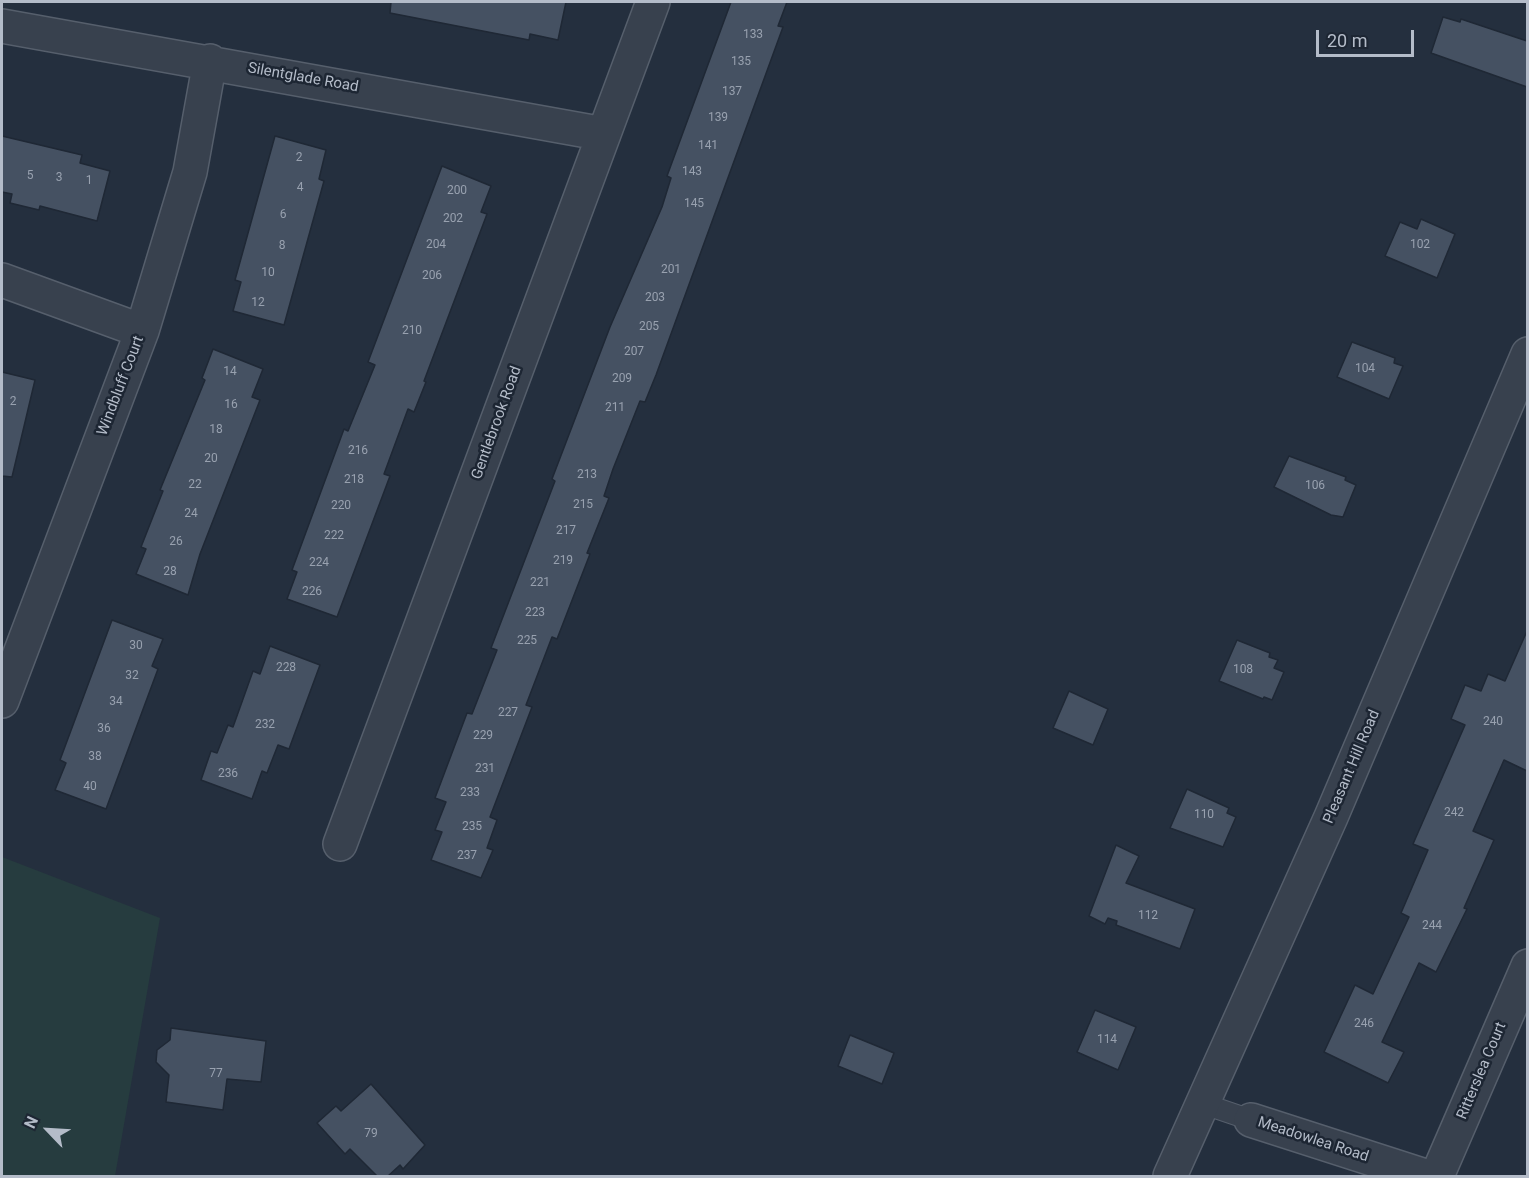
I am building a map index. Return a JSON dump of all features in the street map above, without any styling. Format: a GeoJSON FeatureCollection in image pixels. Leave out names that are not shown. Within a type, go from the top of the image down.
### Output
{"type":"FeatureCollection","features":[{"type":"Feature","properties":{"kind":"street","name":"Gentlebrook Road"},"geometry":{"type":"LineString","coordinates":[[340,844],[653,2]]}},
{"type":"Feature","properties":{"kind":"street","name":"Silentglade Road"},"geometry":{"type":"LineString","coordinates":[[2,26],[210,61],[604,134]]}},
{"type":"Feature","properties":{"kind":"street","name":"Windbluff Court"},"geometry":{"type":"LineString","coordinates":[[2,701],[142,331],[190,172],[210,61]]}},
{"type":"Feature","properties":{"kind":"street"},"geometry":{"type":"LineString","coordinates":[[2,280],[142,331]]}},
{"type":"Feature","properties":{"kind":"street","name":"Pleasant Hill Road"},"geometry":{"type":"LineString","coordinates":[[1170,1176],[1331,817],[1527,354]]}},
{"type":"Feature","properties":{"kind":"street","name":"Ritterslea Court"},"geometry":{"type":"LineString","coordinates":[[1437,1176],[1527,966]]}},
{"type":"Feature","properties":{"kind":"street","name":"Meadowlea Road"},"geometry":{"type":"LineString","coordinates":[[1251,1120],[1425,1176]]}},
{"type":"Feature","properties":{"kind":"lane","name":"Meadowlea Road"},"geometry":{"type":"LineString","coordinates":[[1201,1103],[1251,1120]]}},
{"type":"Feature","properties":{"kind":"green space"},"geometry":{"type":"Polygon","coordinates":[[[2,857],[160,918],[115,1176],[2,1176],[2,857]]]}},
{"type":"Feature","properties":{"kind":"building"},"geometry":{"type":"Polygon","coordinates":[[[391,2],[566,2],[558,40],[530,34],[529,40],[390,13],[391,2]]]}},
{"type":"Feature","properties":{"kind":"building"},"geometry":{"type":"Polygon","coordinates":[[[731,2],[787,2],[778,26],[783,27],[656,375],[645,402],[640,401],[613,469],[604,496],[609,498],[587,553],[590,554],[557,639],[552,637],[526,705],[532,707],[490,817],[497,820],[487,848],[493,850],[481,878],[431,860],[442,832],[435,830],[446,802],[435,798],[467,713],[472,714],[497,650],[491,648],[555,481],[552,479],[610,327],[662,207],[671,178],[667,176],[731,2]]]}},
{"type":"Feature","properties":{"kind":"building"},"geometry":{"type":"Polygon","coordinates":[[[1443,17],[1460,22],[1461,19],[1527,41],[1527,87],[1431,53],[1443,17]]]}},
{"type":"Feature","properties":{"kind":"building"},"geometry":{"type":"Polygon","coordinates":[[[2,136],[82,155],[80,163],[110,171],[97,221],[40,206],[39,210],[10,203],[12,194],[2,192],[2,136]]]}},
{"type":"Feature","properties":{"kind":"building"},"geometry":{"type":"Polygon","coordinates":[[[275,136],[326,150],[319,179],[324,181],[284,325],[233,311],[241,282],[235,280],[275,136]]]}},
{"type":"Feature","properties":{"kind":"building"},"geometry":{"type":"Polygon","coordinates":[[[442,166],[491,186],[481,212],[487,214],[414,412],[408,409],[384,474],[390,476],[337,617],[287,599],[297,572],[292,570],[344,429],[348,431],[375,365],[368,362],[442,166]]]}},
{"type":"Feature","properties":{"kind":"building"},"geometry":{"type":"Polygon","coordinates":[[[1421,219],[1455,234],[1437,278],[1385,256],[1400,222],[1417,229],[1421,219]]]}},
{"type":"Feature","properties":{"kind":"building"},"geometry":{"type":"Polygon","coordinates":[[[1352,342],[1395,358],[1394,363],[1403,366],[1389,399],[1337,377],[1352,342]]]}},
{"type":"Feature","properties":{"kind":"building"},"geometry":{"type":"Polygon","coordinates":[[[213,349],[263,369],[252,397],[260,400],[200,554],[188,595],[136,574],[146,549],[141,547],[163,491],[160,490],[205,380],[202,378],[213,349]]]}},
{"type":"Feature","properties":{"kind":"building"},"geometry":{"type":"Polygon","coordinates":[[[2,372],[35,380],[12,477],[2,476],[2,372]]]}},
{"type":"Feature","properties":{"kind":"building"},"geometry":{"type":"Polygon","coordinates":[[[1289,456],[1346,477],[1345,480],[1356,485],[1343,517],[1331,515],[1274,487],[1289,456]]]}},
{"type":"Feature","properties":{"kind":"building"},"geometry":{"type":"Polygon","coordinates":[[[112,620],[163,639],[152,666],[158,669],[106,809],[55,790],[66,763],[60,760],[112,620]]]}},
{"type":"Feature","properties":{"kind":"building"},"geometry":{"type":"Polygon","coordinates":[[[1527,631],[1527,771],[1504,760],[1473,831],[1494,840],[1464,908],[1467,909],[1436,972],[1419,963],[1382,1042],[1404,1052],[1388,1083],[1324,1052],[1355,985],[1373,994],[1409,917],[1401,913],[1428,850],[1413,844],[1465,725],[1451,719],[1465,685],[1481,691],[1488,674],[1505,681],[1527,631]]]}},
{"type":"Feature","properties":{"kind":"building"},"geometry":{"type":"Polygon","coordinates":[[[1237,640],[1270,653],[1269,657],[1278,660],[1274,668],[1284,672],[1272,700],[1264,697],[1263,699],[1219,681],[1237,640]]]}},
{"type":"Feature","properties":{"kind":"building"},"geometry":{"type":"Polygon","coordinates":[[[270,646],[320,665],[289,749],[278,745],[267,773],[262,771],[252,799],[201,780],[211,751],[217,753],[228,725],[233,727],[253,671],[260,674],[270,646]]]}},
{"type":"Feature","properties":{"kind":"building"},"geometry":{"type":"Polygon","coordinates":[[[1069,691],[1108,709],[1093,745],[1053,728],[1069,691]]]}},
{"type":"Feature","properties":{"kind":"building"},"geometry":{"type":"Polygon","coordinates":[[[1187,789],[1229,808],[1227,813],[1236,817],[1223,847],[1170,828],[1187,789]]]}},
{"type":"Feature","properties":{"kind":"building"},"geometry":{"type":"Polygon","coordinates":[[[1116,845],[1139,856],[1126,883],[1195,909],[1180,949],[1116,925],[1117,921],[1108,918],[1105,924],[1089,916],[1116,845]]]}},
{"type":"Feature","properties":{"kind":"building"},"geometry":{"type":"Polygon","coordinates":[[[1095,1010],[1136,1027],[1118,1070],[1077,1052],[1095,1010]]]}},
{"type":"Feature","properties":{"kind":"building"},"geometry":{"type":"Polygon","coordinates":[[[171,1028],[266,1041],[261,1082],[227,1079],[223,1110],[166,1102],[169,1075],[156,1062],[157,1050],[170,1040],[171,1028]]]}},
{"type":"Feature","properties":{"kind":"building"},"geometry":{"type":"Polygon","coordinates":[[[850,1035],[894,1053],[882,1084],[838,1066],[850,1035]]]}},
{"type":"Feature","properties":{"kind":"building"},"geometry":{"type":"Polygon","coordinates":[[[371,1084],[425,1145],[403,1169],[400,1165],[388,1176],[377,1176],[350,1149],[345,1154],[317,1123],[336,1106],[341,1111],[371,1084]]]}}]}
